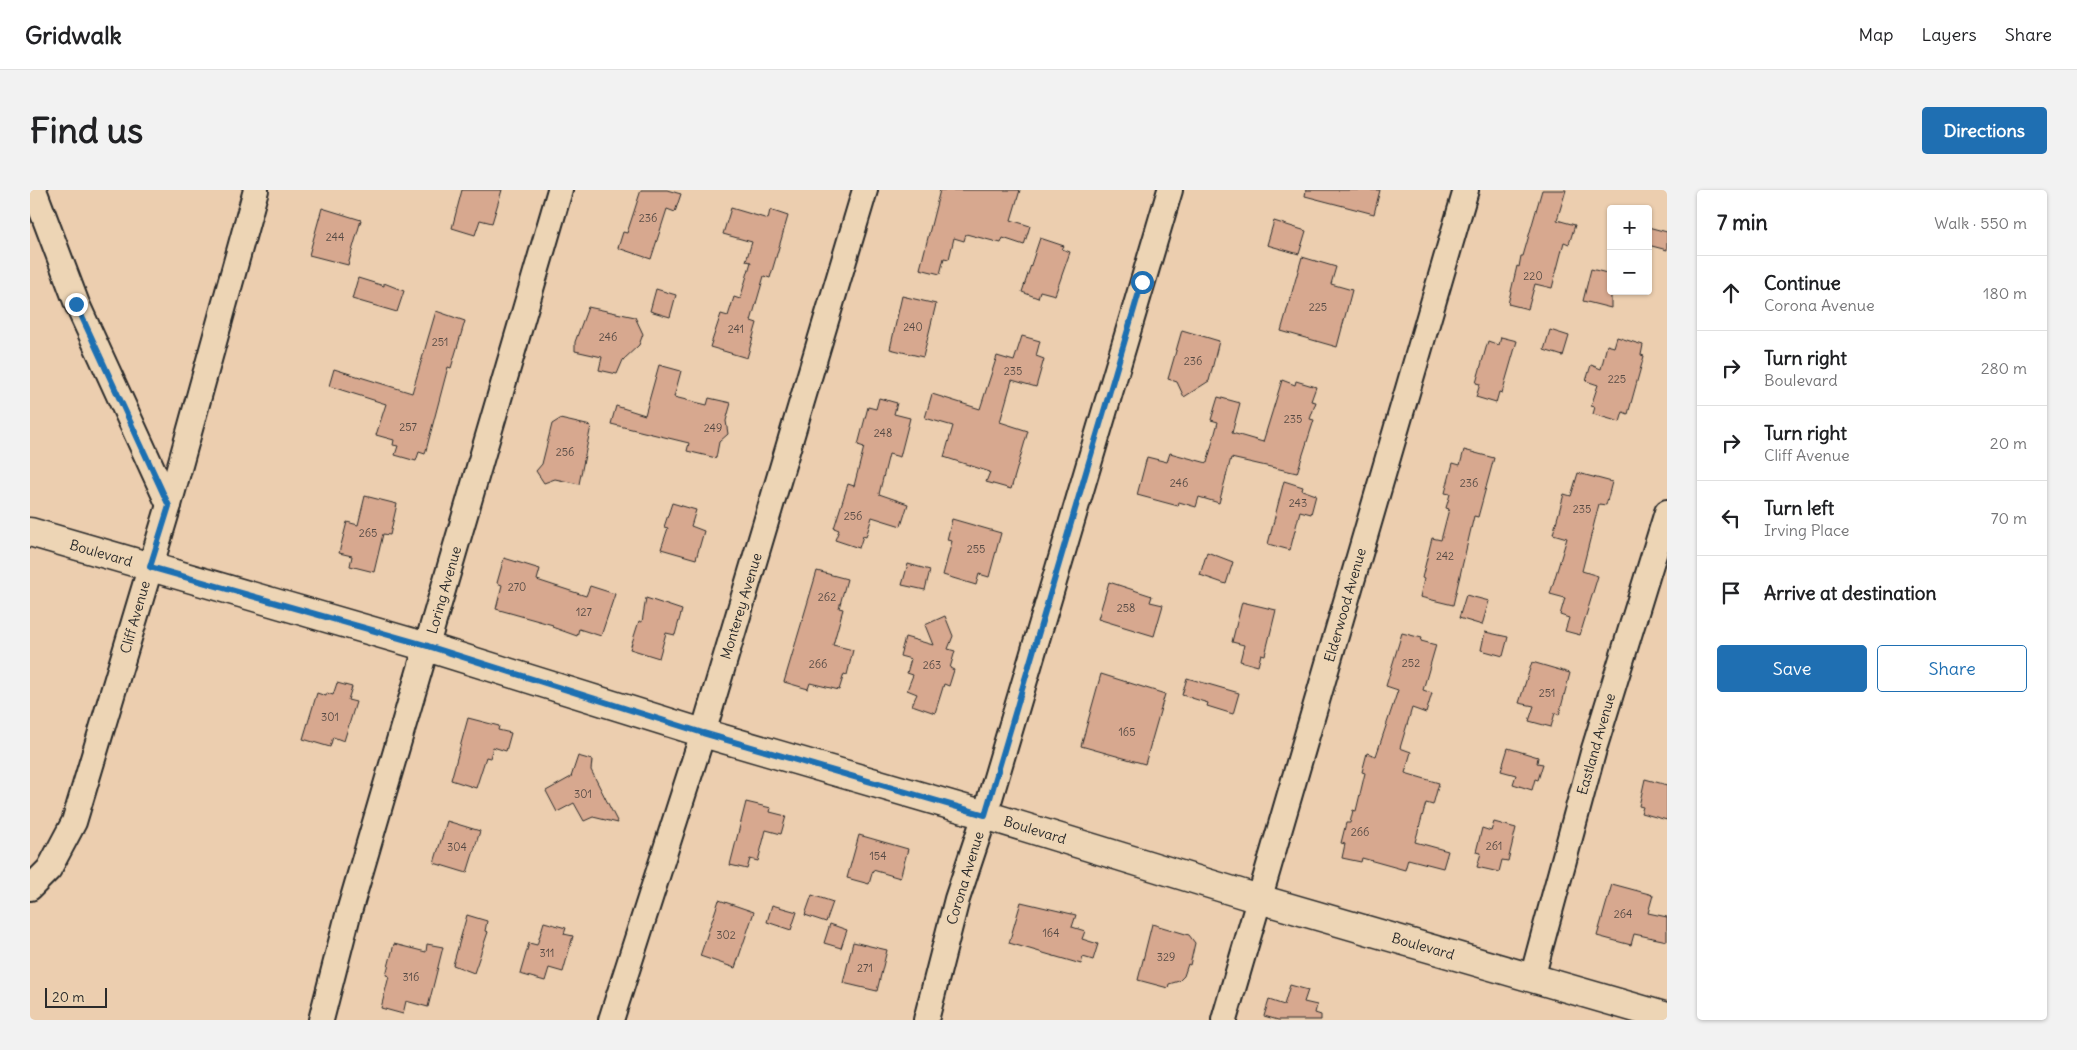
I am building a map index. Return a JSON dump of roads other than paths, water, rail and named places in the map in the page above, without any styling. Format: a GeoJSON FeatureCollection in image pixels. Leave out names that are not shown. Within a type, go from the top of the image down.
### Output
{"type":"FeatureCollection","features":[{"type":"Feature","properties":{"kind":"street"},"geometry":{"type":"LineString","coordinates":[[34,190],[76,304],[169,506]]}},
{"type":"Feature","properties":{"kind":"street","name":"Cliff Avenue"},"geometry":{"type":"LineString","coordinates":[[30,888],[49,869],[74,822],[169,506],[256,190]]}},
{"type":"Feature","properties":{"kind":"street","name":"Loring Avenue"},"geometry":{"type":"LineString","coordinates":[[321,1020],[348,915],[560,190]]}},
{"type":"Feature","properties":{"kind":"street","name":"Monterey Avenue"},"geometry":{"type":"LineString","coordinates":[[611,1020],[703,733],[865,190]]}},
{"type":"Feature","properties":{"kind":"street","name":"Corona Avenue"},"geometry":{"type":"LineString","coordinates":[[926,1020],[957,899],[985,815],[1170,190]]}},
{"type":"Feature","properties":{"kind":"street","name":"Elderwood Avenue"},"geometry":{"type":"LineString","coordinates":[[1224,1020],[1466,190]]}},
{"type":"Feature","properties":{"kind":"street","name":"Eastland Avenue"},"geometry":{"type":"LineString","coordinates":[[1532,978],[1594,749],[1667,512]]}},
{"type":"Feature","properties":{"kind":"street","name":"Boulevard"},"geometry":{"type":"LineString","coordinates":[[30,532],[428,646],[703,733],[985,815],[1259,899],[1667,1017]]}}]}
